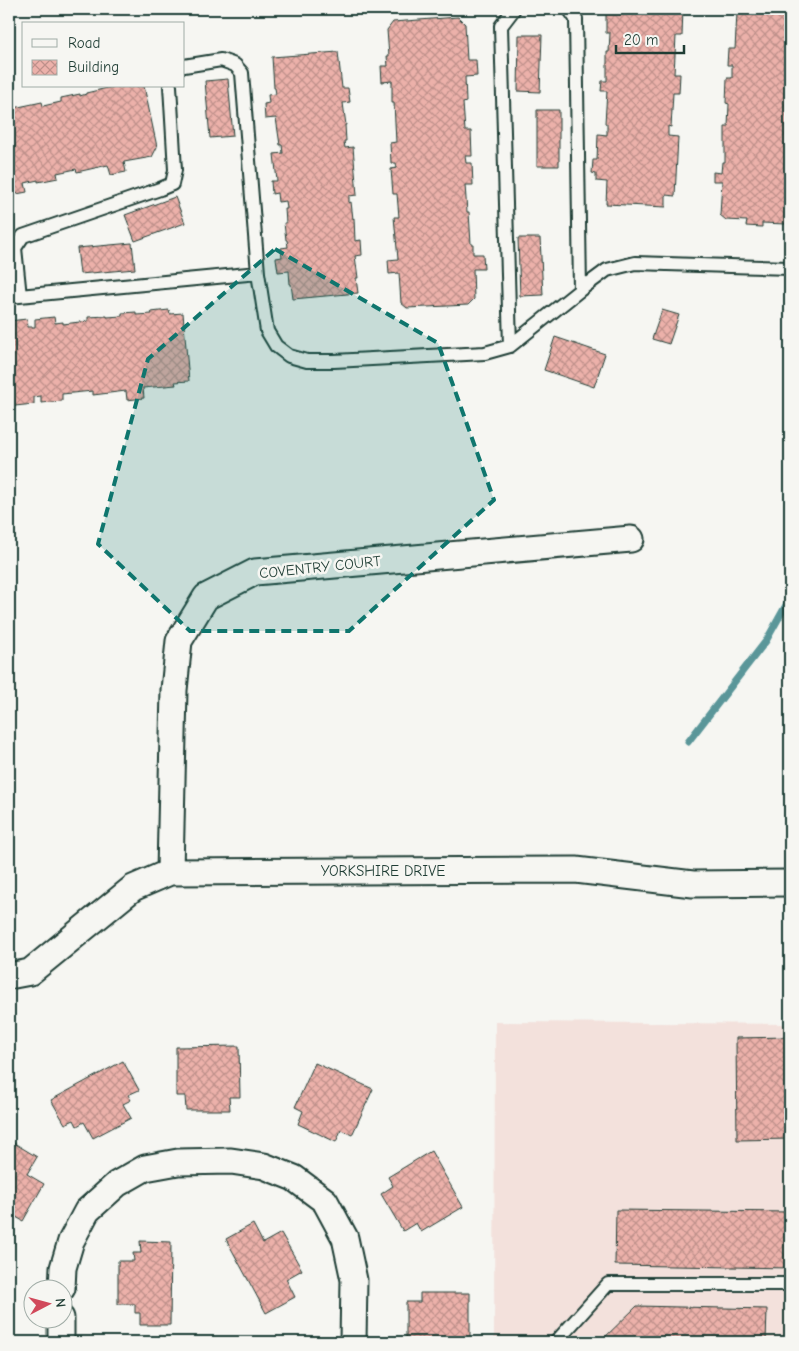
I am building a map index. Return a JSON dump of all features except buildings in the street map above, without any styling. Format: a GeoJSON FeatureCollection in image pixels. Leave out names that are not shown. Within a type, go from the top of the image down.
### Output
{"type":"FeatureCollection","features":[{"type":"Feature","properties":{"kind":"street","name":"COVENTRY COURT"},"geometry":{"type":"LineString","coordinates":[[170,872],[174,690],[179,641],[206,597],[255,572],[631,539]]}},
{"type":"Feature","properties":{"kind":"street","name":"YORKSHIRE DRIVE"},"geometry":{"type":"LineString","coordinates":[[9,976],[30,972],[133,888],[170,872],[576,870],[693,884],[790,884]]}},
{"type":"Feature","properties":{"kind":"street"},"geometry":{"type":"LineString","coordinates":[[62,1278],[63,1268],[71,1241],[87,1211],[117,1184],[146,1168],[178,1162],[230,1161],[264,1166],[294,1178],[325,1201],[345,1238],[354,1280],[353,1342]]}},
{"type":"Feature","properties":{"kind":"street"},"geometry":{"type":"LineString","coordinates":[[61,1328],[61,1342]]}},
{"type":"Feature","properties":{"kind":"lane"},"geometry":{"type":"LineString","coordinates":[[510,346],[501,26],[514,9]]}},
{"type":"Feature","properties":{"kind":"lane"},"geometry":{"type":"LineString","coordinates":[[568,9],[576,19],[580,290]]}},
{"type":"Feature","properties":{"kind":"lane"},"geometry":{"type":"LineString","coordinates":[[185,66],[220,60],[235,65],[242,73],[258,273],[267,331],[276,346],[289,356],[307,361],[334,361],[485,353],[510,346],[607,270],[635,263],[790,268]]}},
{"type":"Feature","properties":{"kind":"lane"},"geometry":{"type":"LineString","coordinates":[[170,88],[175,170],[172,184],[22,236],[16,248],[14,296],[258,273]]}},
{"type":"Feature","properties":{"kind":"lane"},"geometry":{"type":"LineString","coordinates":[[556,1342],[608,1284],[790,1284]]}},
{"type":"Feature","properties":{"kind":"highlighted area"},"geometry":{"type":"Polygon","coordinates":[[[275,249],[438,343],[494,500],[349,631],[190,631],[98,544],[148,359],[275,249]]]}},
{"type":"Feature","properties":{"kind":"shaded area"},"geometry":{"type":"Polygon","coordinates":[[[495,1022],[790,1024],[790,1342],[494,1342],[495,1022]]]}},
{"type":"Feature","properties":{"kind":"waterway"},"geometry":{"type":"LineString","coordinates":[[688,742],[766,641],[790,598]]}}]}
